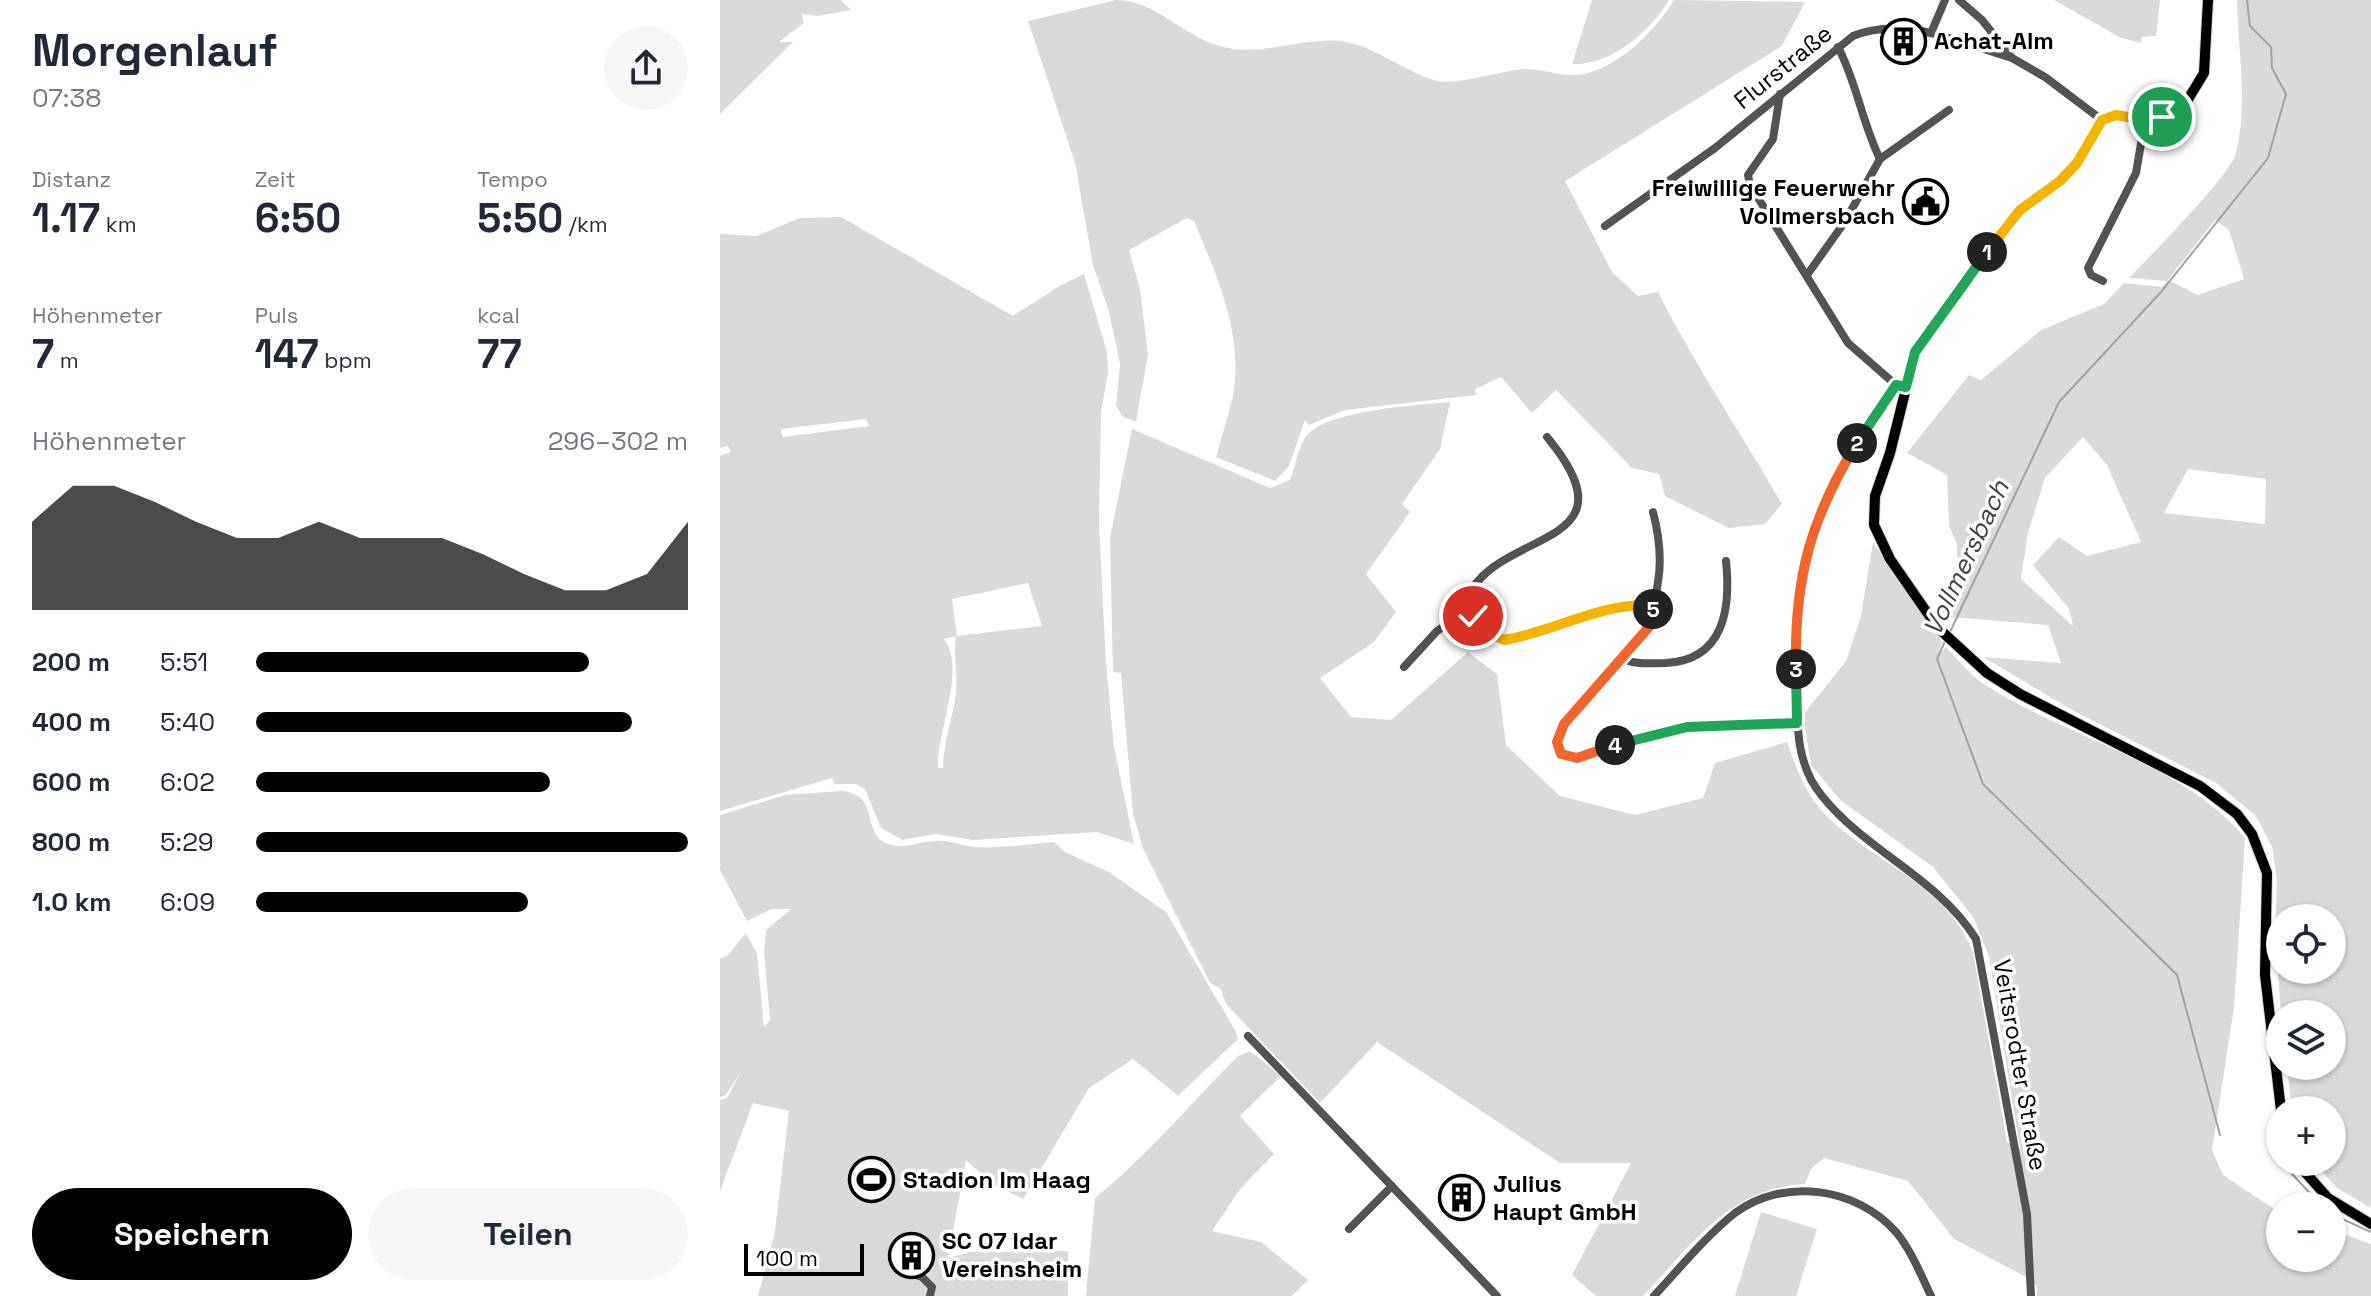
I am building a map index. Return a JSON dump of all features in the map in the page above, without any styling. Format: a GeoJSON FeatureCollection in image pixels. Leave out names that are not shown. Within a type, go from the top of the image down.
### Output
{"type":"FeatureCollection","features":[{"type":"Feature","properties":{"kind":"main road"},"geometry":{"type":"LineString","coordinates":[[2208,0],[2208,56],[2199,86],[2172,112],[2145,120],[2116,115],[2102,120],[2077,163],[2060,181],[2020,210],[1915,352],[1901,386],[1875,496],[1874,525],[1890,559],[1937,627],[1956,646],[2020,694],[2200,786],[2237,814],[2252,834],[2267,873],[2265,975],[2279,1096]]}},
{"type":"Feature","properties":{"kind":"main road"},"geometry":{"type":"LineString","coordinates":[[2308,1176],[2328,1198],[2371,1224]]}},
{"type":"Feature","properties":{"kind":"street"},"geometry":{"type":"LineString","coordinates":[[1931,33],[1945,0]]}},
{"type":"Feature","properties":{"kind":"street"},"geometry":{"type":"LineString","coordinates":[[1959,0],[1982,20],[2012,58],[2045,77],[2102,120]]}},
{"type":"Feature","properties":{"kind":"street","name":"Flurstraße"},"geometry":{"type":"LineString","coordinates":[[1605,226],[1715,148],[1838,47],[1870,29],[1897,26],[2012,58]]}},
{"type":"Feature","properties":{"kind":"street"},"geometry":{"type":"LineString","coordinates":[[1838,47],[1861,100],[1867,133],[1880,159]]}},
{"type":"Feature","properties":{"kind":"street"},"geometry":{"type":"LineString","coordinates":[[1780,94],[1773,139],[1748,175],[1750,185],[1854,350],[1901,386]]}},
{"type":"Feature","properties":{"kind":"street"},"geometry":{"type":"LineString","coordinates":[[1807,275],[1844,223],[1880,159],[1949,110]]}},
{"type":"Feature","properties":{"kind":"street"},"geometry":{"type":"LineString","coordinates":[[2103,281],[2091,275],[2088,268],[2136,173],[2145,120]]}},
{"type":"Feature","properties":{"kind":"street","name":"Veitsrodter Straße"},"geometry":{"type":"LineString","coordinates":[[1901,386],[1835,479],[1804,558],[1796,640],[1797,723],[1805,766],[1820,794],[1854,828],[1933,888],[1961,915],[1976,939],[2027,1214],[2031,1296]]}},
{"type":"Feature","properties":{"kind":"street"},"geometry":{"type":"LineString","coordinates":[[1547,437],[1575,480],[1577,502],[1574,517],[1561,531],[1503,560],[1477,580],[1466,601],[1469,609],[1487,633],[1504,640],[1611,608],[1652,605]]}},
{"type":"Feature","properties":{"kind":"street"},"geometry":{"type":"LineString","coordinates":[[1653,512],[1659,535],[1660,563],[1652,605],[1655,620],[1564,724],[1557,742],[1561,754],[1577,758],[1687,727],[1797,723]]}},
{"type":"Feature","properties":{"kind":"street"},"geometry":{"type":"LineString","coordinates":[[1623,659],[1635,664],[1684,662],[1698,655],[1714,640],[1725,617],[1728,587],[1726,561]]}},
{"type":"Feature","properties":{"kind":"street"},"geometry":{"type":"LineString","coordinates":[[1404,667],[1437,631],[1469,609]]}},
{"type":"Feature","properties":{"kind":"street"},"geometry":{"type":"LineString","coordinates":[[1248,1036],[1497,1296]]}},
{"type":"Feature","properties":{"kind":"street"},"geometry":{"type":"LineString","coordinates":[[1349,1229],[1392,1186]]}},
{"type":"Feature","properties":{"kind":"street"},"geometry":{"type":"LineString","coordinates":[[1654,1296],[1738,1211],[1762,1199],[1809,1191],[1834,1194],[1879,1216],[1897,1233],[1931,1296]]}},
{"type":"Feature","properties":{"kind":"street"},"geometry":{"type":"LineString","coordinates":[[909,1273],[922,1277],[932,1287],[930,1296]]}},
{"type":"Feature","properties":{"kind":"shaded area"},"geometry":{"type":"Polygon","coordinates":[[[720,0],[841,0],[851,10],[817,16],[802,14],[804,23],[779,42],[793,42],[720,114],[720,0]]]}},
{"type":"Feature","properties":{"kind":"shaded area"},"geometry":{"type":"Polygon","coordinates":[[[1116,0],[1144,6],[1193,35],[1220,46],[1250,50],[1341,41],[1366,48],[1425,77],[1444,82],[1523,69],[1575,75],[1604,67],[1645,37],[1674,0],[1805,2],[1782,46],[1565,181],[1612,272],[1638,296],[1658,292],[1702,372],[1782,504],[1765,524],[1729,528],[1665,496],[1659,474],[1632,468],[1556,390],[1532,413],[1501,377],[1475,389],[1476,395],[1345,410],[1309,425],[1305,420],[1289,466],[1275,481],[1216,457],[1234,390],[1234,346],[1231,324],[1218,282],[1194,221],[1187,218],[1129,250],[1140,289],[1148,354],[1136,422],[1122,416],[1116,405],[1120,364],[1109,312],[1093,265],[1075,163],[1028,21],[1116,0]]]}},
{"type":"Feature","properties":{"kind":"shaded area"},"geometry":{"type":"Polygon","coordinates":[[[1592,0],[1669,0],[1651,24],[1628,45],[1601,59],[1572,64],[1592,0]]]}},
{"type":"Feature","properties":{"kind":"shaded area"},"geometry":{"type":"Polygon","coordinates":[[[2054,0],[2160,0],[2156,36],[2142,37],[2141,43],[2121,38],[2054,0]]]}},
{"type":"Feature","properties":{"kind":"shaded area"},"geometry":{"type":"Polygon","coordinates":[[[2237,0],[2371,0],[2371,1208],[2337,1188],[2326,1176],[2346,1176],[2346,1096],[2290,1096],[2289,1080],[2346,1080],[2346,1000],[2280,1000],[2279,984],[2346,984],[2346,904],[2276,904],[2277,880],[2272,847],[2256,816],[2216,783],[2072,710],[1983,657],[2061,663],[2048,625],[1938,616],[1958,593],[1957,544],[1949,526],[1947,475],[1907,453],[1969,375],[1981,380],[2041,330],[2104,304],[2124,283],[2162,287],[2167,281],[2129,278],[2205,197],[2231,164],[2240,134],[2242,96],[2237,0]],[[2215,220],[2168,280],[2198,295],[2244,279],[2229,230],[2215,220]],[[2083,437],[2045,478],[2028,533],[2021,579],[2073,626],[2069,609],[2033,565],[2059,537],[2087,556],[2141,542],[2107,465],[2083,437]],[[2188,469],[2164,513],[2265,524],[2266,479],[2188,469]]]}},
{"type":"Feature","properties":{"kind":"shaded area"},"geometry":{"type":"Polygon","coordinates":[[[841,217],[1013,316],[1084,274],[1107,352],[1108,373],[1101,412],[1099,523],[1106,664],[1114,747],[1134,844],[1097,832],[973,840],[936,834],[902,840],[881,828],[865,789],[855,784],[834,784],[832,778],[720,811],[720,456],[731,452],[728,446],[720,448],[720,234],[756,236],[800,218],[841,217]],[[866,419],[781,429],[783,437],[869,426],[866,419]],[[1028,583],[952,599],[957,636],[1042,626],[1028,583]],[[956,636],[944,639],[950,652],[952,684],[938,768],[943,768],[956,686],[956,636]]]}},
{"type":"Feature","properties":{"kind":"shaded area"},"geometry":{"type":"Polygon","coordinates":[[[1450,402],[1440,449],[1402,504],[1410,512],[1366,574],[1396,612],[1374,642],[1320,678],[1351,717],[1391,720],[1468,652],[1497,674],[1506,745],[1560,796],[1635,815],[1703,798],[1715,763],[1787,742],[1804,784],[1824,813],[1851,837],[1930,893],[1961,929],[1973,952],[2007,1142],[2020,1148],[1989,957],[1974,918],[1933,867],[1840,800],[1811,765],[1803,715],[1846,661],[1861,616],[1873,542],[1942,642],[1937,657],[1946,647],[1976,678],[2013,701],[2156,770],[2219,812],[2245,838],[2234,1008],[2212,1150],[2223,1175],[2266,1204],[2266,1272],[2346,1272],[2346,1235],[2371,1244],[2371,1296],[2037,1296],[2037,1286],[2028,1278],[1954,1239],[1908,1181],[1824,1158],[1811,1169],[1805,1184],[1754,1196],[1714,1222],[1643,1296],[1596,1296],[1572,1275],[1631,1163],[1560,1163],[1377,1042],[1320,1103],[1226,1004],[1221,989],[1210,983],[1143,849],[1133,814],[1121,673],[1113,672],[1110,538],[1132,429],[1270,488],[1290,480],[1305,438],[1315,429],[1350,415],[1450,402]]]}},
{"type":"Feature","properties":{"kind":"shaded area"},"geometry":{"type":"Polygon","coordinates":[[[842,791],[862,799],[874,831],[886,843],[905,846],[940,841],[993,847],[1054,842],[1065,852],[1109,872],[1166,912],[1236,1032],[1238,1039],[1178,1096],[1133,1059],[1089,1088],[1023,1199],[991,1183],[966,1160],[948,1258],[970,1252],[1068,1251],[1068,1296],[758,1296],[775,1231],[789,1111],[753,1103],[720,1191],[720,1100],[727,1098],[741,1071],[726,1095],[720,1097],[720,959],[728,955],[746,933],[757,954],[764,1027],[770,1020],[764,952],[766,930],[791,909],[771,909],[747,921],[720,870],[720,815],[785,795],[842,791]]]}},
{"type":"Feature","properties":{"kind":"shaded area"},"geometry":{"type":"Polygon","coordinates":[[[1250,1051],[1281,1076],[1240,1116],[1274,1154],[1240,1189],[1212,1231],[1261,1242],[1308,1280],[1292,1296],[1086,1296],[1095,1198],[1150,1147],[1238,1056],[1250,1051]]]}},
{"type":"Feature","properties":{"kind":"shaded area"},"geometry":{"type":"Polygon","coordinates":[[[1761,1212],[1817,1229],[1796,1296],[1735,1296],[1761,1212]]]}},
{"type":"Feature","properties":{"kind":"waterway","name":"Vollmersbach"},"geometry":{"type":"LineString","coordinates":[[1949,634],[2059,402],[2161,292],[2268,158],[2286,94],[2272,68],[2271,47],[2250,26],[2247,0]]}},
{"type":"Feature","properties":{"kind":"waterway","name":"Vollmersbach"},"geometry":{"type":"LineString","coordinates":[[1946,639],[1937,659],[1983,784],[2177,975],[2220,1135]]}},
{"type":"Feature","properties":{"kind":"waterway","name":"Vollmersbach"},"geometry":{"type":"LineString","coordinates":[[2294,1176],[2309,1192]]}},
{"type":"Feature","properties":{"kind":"waterway","name":"Vollmersbach"},"geometry":{"type":"LineString","coordinates":[[2346,1221],[2371,1232]]}},
{"type":"Feature","properties":{"kind":"place","name":"Achat-Alm"},"geometry":{"type":"Point","coordinates":[1903,41]}},
{"type":"Feature","properties":{"kind":"place","name":"Freiwillige Feuerwehr Vollmersbach"},"geometry":{"type":"Point","coordinates":[1926,202]}},
{"type":"Feature","properties":{"kind":"place","name":"Stadion Im Haag"},"geometry":{"type":"Point","coordinates":[872,1180]}},
{"type":"Feature","properties":{"kind":"place","name":"Julius Haupt GmbH"},"geometry":{"type":"Point","coordinates":[1462,1198]}},
{"type":"Feature","properties":{"kind":"place","name":"SC 07 Idar Vereinsheim"},"geometry":{"type":"Point","coordinates":[911,1255]}},
{"type":"Feature","properties":{"kind":"route"},"geometry":{"type":"LineString","coordinates":[[1473,616],[1487,633],[1504,640],[1523,637],[1611,608],[1652,605],[1655,620],[1564,724],[1557,748],[1569,757],[1586,756],[1687,727],[1797,723],[1797,595],[1809,539],[1835,479],[1888,393],[1896,385],[1906,387],[1915,352],[2020,210],[2060,181],[2077,163],[2102,120],[2116,115],[2145,120],[2162,117]]}}]}
